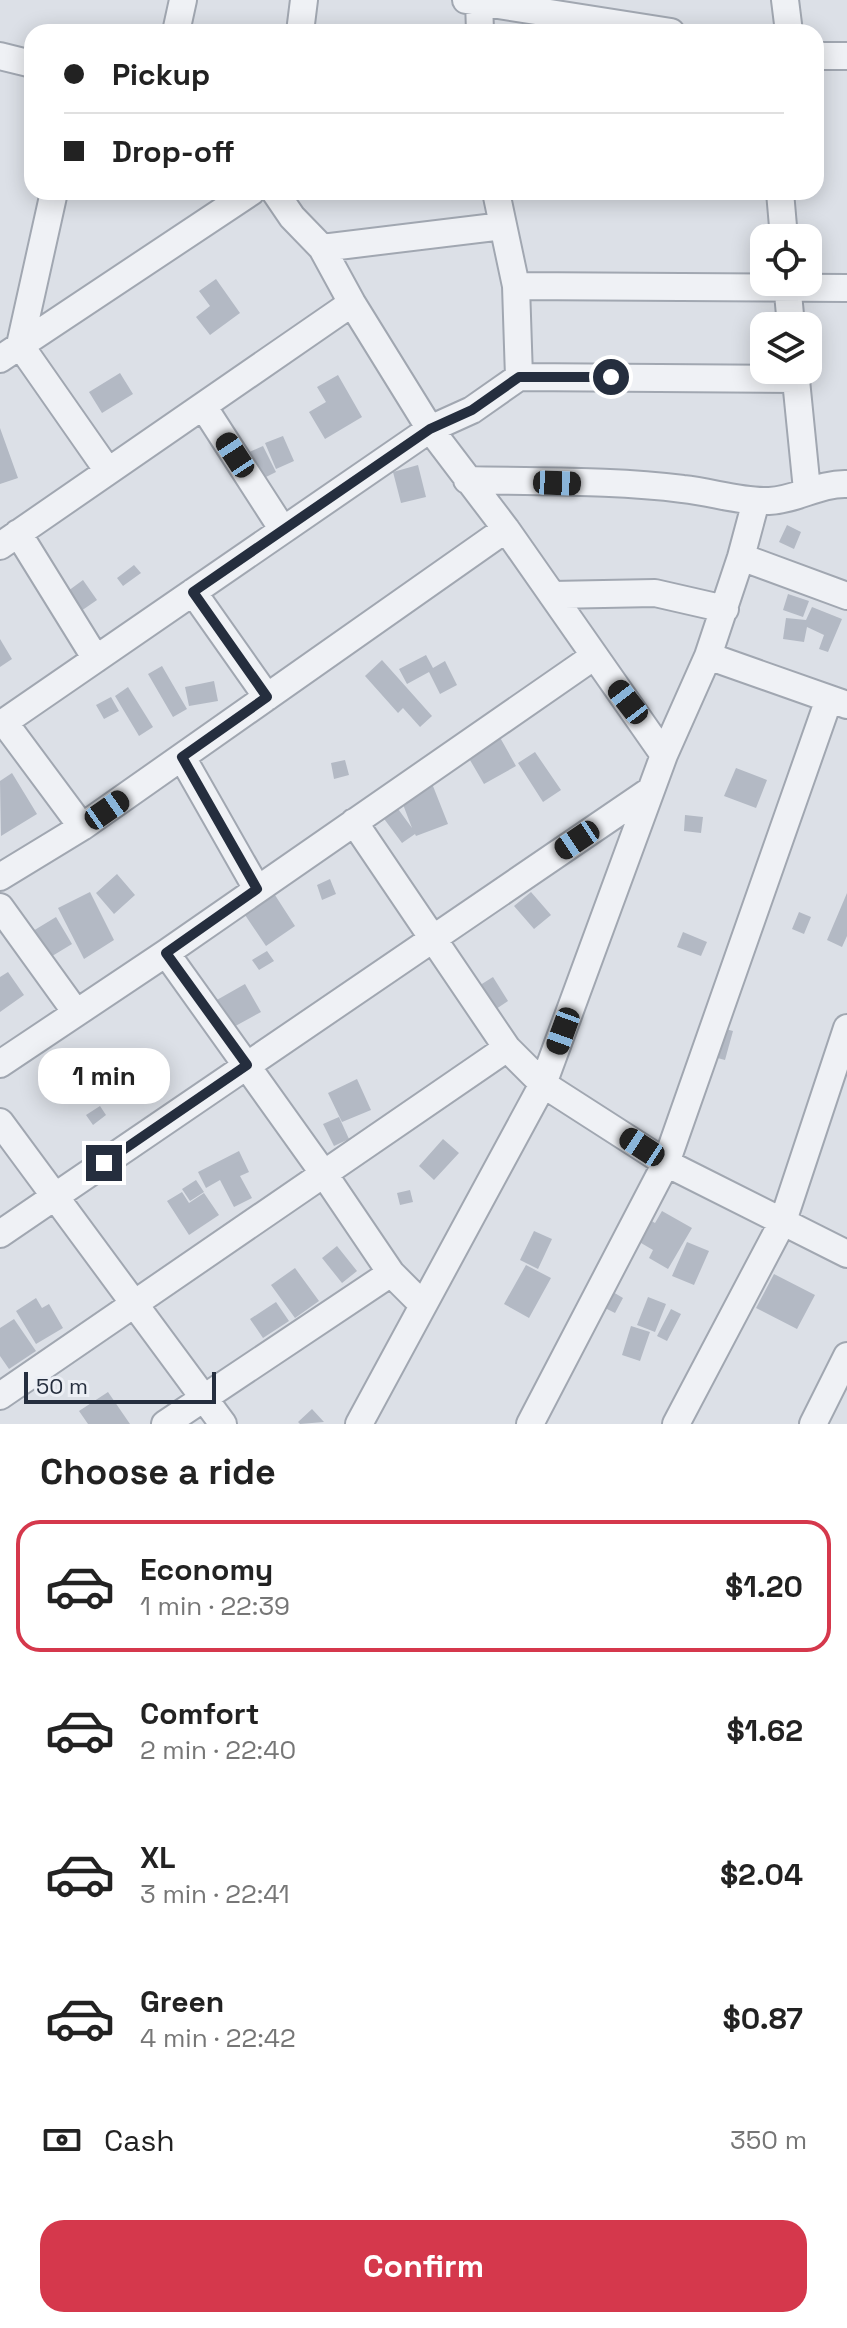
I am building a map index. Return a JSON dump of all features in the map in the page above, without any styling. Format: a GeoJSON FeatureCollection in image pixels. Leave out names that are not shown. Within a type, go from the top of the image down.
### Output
{"type":"FeatureCollection","features":[{"type":"Feature","properties":{"kind":"street"},"geometry":{"type":"LineString","coordinates":[[178,24],[183,0]]}},
{"type":"Feature","properties":{"kind":"street"},"geometry":{"type":"LineString","coordinates":[[301,24],[304,0]]}},
{"type":"Feature","properties":{"kind":"street"},"geometry":{"type":"LineString","coordinates":[[785,0],[788,24]]}},
{"type":"Feature","properties":{"kind":"street"},"geometry":{"type":"LineString","coordinates":[[479,24],[475,1],[620,24]]}},
{"type":"Feature","properties":{"kind":"street"},"geometry":{"type":"LineString","coordinates":[[0,56],[24,62]]}},
{"type":"Feature","properties":{"kind":"street"},"geometry":{"type":"LineString","coordinates":[[824,56],[847,56]]}},
{"type":"Feature","properties":{"kind":"street"},"geometry":{"type":"LineString","coordinates":[[10,352],[52,200]]}},
{"type":"Feature","properties":{"kind":"street"},"geometry":{"type":"LineString","coordinates":[[10,352],[239,200]]}},
{"type":"Feature","properties":{"kind":"street"},"geometry":{"type":"LineString","coordinates":[[280,200],[322,248],[352,303],[430,429],[506,529],[664,755]]}},
{"type":"Feature","properties":{"kind":"street"},"geometry":{"type":"LineString","coordinates":[[498,200],[516,286],[519,377]]}},
{"type":"Feature","properties":{"kind":"street"},"geometry":{"type":"LineString","coordinates":[[781,200],[783,224]]}},
{"type":"Feature","properties":{"kind":"street"},"geometry":{"type":"LineString","coordinates":[[322,248],[503,226]]}},
{"type":"Feature","properties":{"kind":"street"},"geometry":{"type":"LineString","coordinates":[[516,286],[750,284]]}},
{"type":"Feature","properties":{"kind":"street"},"geometry":{"type":"LineString","coordinates":[[822,286],[847,288]]}},
{"type":"Feature","properties":{"kind":"street"},"geometry":{"type":"LineString","coordinates":[[96,659],[9,539],[352,303]]}},
{"type":"Feature","properties":{"kind":"street"},"geometry":{"type":"LineString","coordinates":[[10,352],[108,471]]}},
{"type":"Feature","properties":{"kind":"street"},"geometry":{"type":"LineString","coordinates":[[82,827],[2,723],[430,429],[472,410],[519,377],[750,374]]}},
{"type":"Feature","properties":{"kind":"street"},"geometry":{"type":"LineString","coordinates":[[796,384],[807,490]]}},
{"type":"Feature","properties":{"kind":"street"},"geometry":{"type":"LineString","coordinates":[[203,406],[283,530]]}},
{"type":"Feature","properties":{"kind":"street"},"geometry":{"type":"LineString","coordinates":[[467,480],[657,487],[756,501],[782,500],[807,490],[847,484]]}},
{"type":"Feature","properties":{"kind":"street"},"geometry":{"type":"LineString","coordinates":[[359,1424],[543,1084],[664,755],[708,656],[756,501]]}},
{"type":"Feature","properties":{"kind":"street"},"geometry":{"type":"LineString","coordinates":[[0,877],[82,827],[506,529]]}},
{"type":"Feature","properties":{"kind":"street"},"geometry":{"type":"LineString","coordinates":[[741,557],[847,596]]}},
{"type":"Feature","properties":{"kind":"street"},"geometry":{"type":"LineString","coordinates":[[193,592],[267,697]]}},
{"type":"Feature","properties":{"kind":"street"},"geometry":{"type":"LineString","coordinates":[[552,595],[655,593],[725,609]]}},
{"type":"Feature","properties":{"kind":"street"},"geometry":{"type":"LineString","coordinates":[[530,1424],[666,1163],[838,702],[708,656]]}},
{"type":"Feature","properties":{"kind":"street"},"geometry":{"type":"LineString","coordinates":[[0,1064],[166,953],[593,657]]}},
{"type":"Feature","properties":{"kind":"street"},"geometry":{"type":"LineString","coordinates":[[182,757],[257,889]]}},
{"type":"Feature","properties":{"kind":"street"},"geometry":{"type":"LineString","coordinates":[[0,1234],[651,790]]}},
{"type":"Feature","properties":{"kind":"street"},"geometry":{"type":"LineString","coordinates":[[354,822],[507,1048],[543,1084],[666,1163],[847,1254]]}},
{"type":"Feature","properties":{"kind":"street"},"geometry":{"type":"LineString","coordinates":[[0,907],[75,1011]]}},
{"type":"Feature","properties":{"kind":"street"},"geometry":{"type":"LineString","coordinates":[[166,953],[391,1273],[423,1305]]}},
{"type":"Feature","properties":{"kind":"street"},"geometry":{"type":"LineString","coordinates":[[676,1424],[783,1221],[847,1028]]}},
{"type":"Feature","properties":{"kind":"street"},"geometry":{"type":"LineString","coordinates":[[0,1396],[507,1048]]}},
{"type":"Feature","properties":{"kind":"street"},"geometry":{"type":"LineString","coordinates":[[0,1122],[223,1424]]}},
{"type":"Feature","properties":{"kind":"street"},"geometry":{"type":"LineString","coordinates":[[165,1424],[391,1273]]}},
{"type":"Feature","properties":{"kind":"street"},"geometry":{"type":"LineString","coordinates":[[813,1424],[847,1356]]}},
{"type":"Feature","properties":{"kind":"building"},"geometry":{"type":"Polygon","coordinates":[[[216,279],[240,313],[210,335],[196,317],[210,306],[199,291],[216,279]]]}},
{"type":"Feature","properties":{"kind":"building"},"geometry":{"type":"Polygon","coordinates":[[[120,373],[133,394],[102,413],[89,392],[120,373]]]}},
{"type":"Feature","properties":{"kind":"building"},"geometry":{"type":"Polygon","coordinates":[[[338,375],[362,417],[325,439],[309,412],[326,402],[317,387],[338,375]]]}},
{"type":"Feature","properties":{"kind":"building"},"geometry":{"type":"Polygon","coordinates":[[[0,428],[18,478],[0,484],[0,428]]]}},
{"type":"Feature","properties":{"kind":"building"},"geometry":{"type":"Polygon","coordinates":[[[283,436],[294,461],[276,469],[265,443],[283,436]]]}},
{"type":"Feature","properties":{"kind":"building"},"geometry":{"type":"Polygon","coordinates":[[[263,446],[276,472],[258,481],[245,454],[263,446]]]}},
{"type":"Feature","properties":{"kind":"building"},"geometry":{"type":"Polygon","coordinates":[[[418,465],[426,497],[401,503],[393,472],[418,465]]]}},
{"type":"Feature","properties":{"kind":"building"},"geometry":{"type":"Polygon","coordinates":[[[787,525],[801,532],[794,549],[779,542],[787,525]]]}},
{"type":"Feature","properties":{"kind":"building"},"geometry":{"type":"Polygon","coordinates":[[[134,565],[141,573],[123,586],[117,578],[134,565]]]}},
{"type":"Feature","properties":{"kind":"building"},"geometry":{"type":"Polygon","coordinates":[[[83,580],[97,600],[81,611],[68,591],[83,580]]]}},
{"type":"Feature","properties":{"kind":"building"},"geometry":{"type":"Polygon","coordinates":[[[788,594],[809,601],[803,617],[783,610],[788,594]]]}},
{"type":"Feature","properties":{"kind":"building"},"geometry":{"type":"Polygon","coordinates":[[[812,607],[842,619],[828,652],[819,649],[824,635],[807,627],[804,642],[783,639],[786,618],[806,620],[812,607]]]}},
{"type":"Feature","properties":{"kind":"building"},"geometry":{"type":"Polygon","coordinates":[[[0,639],[12,659],[0,667],[0,639]]]}},
{"type":"Feature","properties":{"kind":"building"},"geometry":{"type":"Polygon","coordinates":[[[426,655],[433,668],[445,661],[457,685],[440,694],[429,672],[407,684],[399,669],[426,655]]]}},
{"type":"Feature","properties":{"kind":"building"},"geometry":{"type":"Polygon","coordinates":[[[382,660],[432,716],[420,727],[403,708],[398,713],[365,676],[382,660]]]}},
{"type":"Feature","properties":{"kind":"building"},"geometry":{"type":"Polygon","coordinates":[[[162,666],[187,709],[173,717],[148,674],[162,666]]]}},
{"type":"Feature","properties":{"kind":"building"},"geometry":{"type":"Polygon","coordinates":[[[214,681],[218,701],[189,706],[185,687],[214,681]]]}},
{"type":"Feature","properties":{"kind":"building"},"geometry":{"type":"Polygon","coordinates":[[[128,687],[153,727],[139,736],[115,696],[128,687]]]}},
{"type":"Feature","properties":{"kind":"building"},"geometry":{"type":"Polygon","coordinates":[[[111,697],[119,711],[104,719],[96,705],[111,697]]]}},
{"type":"Feature","properties":{"kind":"building"},"geometry":{"type":"Polygon","coordinates":[[[493,725],[516,766],[484,784],[460,743],[493,725]]]}},
{"type":"Feature","properties":{"kind":"building"},"geometry":{"type":"Polygon","coordinates":[[[535,752],[561,790],[543,802],[518,763],[535,752]]]}},
{"type":"Feature","properties":{"kind":"building"},"geometry":{"type":"Polygon","coordinates":[[[345,760],[349,775],[334,779],[331,763],[345,760]]]}},
{"type":"Feature","properties":{"kind":"building"},"geometry":{"type":"Polygon","coordinates":[[[736,768],[767,780],[756,808],[724,796],[736,768]]]}},
{"type":"Feature","properties":{"kind":"building"},"geometry":{"type":"Polygon","coordinates":[[[12,773],[37,814],[1,836],[0,781],[12,773]]]}},
{"type":"Feature","properties":{"kind":"building"},"geometry":{"type":"Polygon","coordinates":[[[431,781],[448,824],[415,834],[402,843],[379,812],[393,802],[412,828],[399,794],[431,781]]]}},
{"type":"Feature","properties":{"kind":"building"},"geometry":{"type":"Polygon","coordinates":[[[685,815],[703,817],[701,833],[684,831],[685,815]]]}},
{"type":"Feature","properties":{"kind":"building"},"geometry":{"type":"Polygon","coordinates":[[[117,874],[135,895],[114,914],[96,893],[117,874]]]}},
{"type":"Feature","properties":{"kind":"building"},"geometry":{"type":"Polygon","coordinates":[[[330,879],[336,894],[322,900],[317,885],[330,879]]]}},
{"type":"Feature","properties":{"kind":"building"},"geometry":{"type":"Polygon","coordinates":[[[90,892],[114,940],[84,959],[58,908],[90,892]]]}},
{"type":"Feature","properties":{"kind":"building"},"geometry":{"type":"Polygon","coordinates":[[[273,892],[295,926],[266,946],[243,912],[273,892]]]}},
{"type":"Feature","properties":{"kind":"building"},"geometry":{"type":"Polygon","coordinates":[[[531,892],[551,915],[534,929],[514,906],[531,892]]]}},
{"type":"Feature","properties":{"kind":"building"},"geometry":{"type":"Polygon","coordinates":[[[847,893],[847,936],[842,947],[827,940],[847,893]]]}},
{"type":"Feature","properties":{"kind":"building"},"geometry":{"type":"Polygon","coordinates":[[[799,912],[811,917],[804,934],[792,929],[799,912]]]}},
{"type":"Feature","properties":{"kind":"building"},"geometry":{"type":"Polygon","coordinates":[[[56,917],[72,944],[44,961],[28,934],[56,917]]]}},
{"type":"Feature","properties":{"kind":"building"},"geometry":{"type":"Polygon","coordinates":[[[683,932],[707,942],[701,956],[677,947],[683,932]]]}},
{"type":"Feature","properties":{"kind":"building"},"geometry":{"type":"Polygon","coordinates":[[[267,951],[274,961],[259,970],[252,960],[267,951]]]}},
{"type":"Feature","properties":{"kind":"building"},"geometry":{"type":"Polygon","coordinates":[[[8,972],[24,995],[0,1012],[0,977],[8,972]]]}},
{"type":"Feature","properties":{"kind":"building"},"geometry":{"type":"Polygon","coordinates":[[[493,977],[508,1001],[493,1011],[477,987],[493,977]]]}},
{"type":"Feature","properties":{"kind":"building"},"geometry":{"type":"Polygon","coordinates":[[[245,984],[261,1012],[230,1029],[215,1001],[245,984]]]}},
{"type":"Feature","properties":{"kind":"building"},"geometry":{"type":"Polygon","coordinates":[[[703,1023],[733,1031],[725,1060],[695,1052],[703,1023]]]}},
{"type":"Feature","properties":{"kind":"building"},"geometry":{"type":"Polygon","coordinates":[[[357,1079],[371,1110],[342,1122],[328,1093],[357,1079]]]}},
{"type":"Feature","properties":{"kind":"building"},"geometry":{"type":"Polygon","coordinates":[[[100,1106],[106,1115],[93,1125],[86,1115],[100,1106]]]}},
{"type":"Feature","properties":{"kind":"building"},"geometry":{"type":"Polygon","coordinates":[[[339,1117],[349,1139],[334,1146],[323,1124],[339,1117]]]}},
{"type":"Feature","properties":{"kind":"building"},"geometry":{"type":"Polygon","coordinates":[[[443,1139],[459,1153],[434,1180],[419,1166],[443,1139]]]}},
{"type":"Feature","properties":{"kind":"building"},"geometry":{"type":"Polygon","coordinates":[[[239,1151],[249,1172],[240,1176],[252,1198],[234,1207],[220,1180],[206,1188],[198,1172],[239,1151]]]}},
{"type":"Feature","properties":{"kind":"building"},"geometry":{"type":"Polygon","coordinates":[[[196,1180],[204,1192],[190,1201],[182,1189],[196,1180]]]}},
{"type":"Feature","properties":{"kind":"building"},"geometry":{"type":"Polygon","coordinates":[[[410,1190],[413,1202],[400,1205],[397,1193],[410,1190]]]}},
{"type":"Feature","properties":{"kind":"building"},"geometry":{"type":"Polygon","coordinates":[[[182,1192],[189,1203],[204,1193],[219,1215],[189,1235],[167,1201],[182,1192]]]}},
{"type":"Feature","properties":{"kind":"building"},"geometry":{"type":"Polygon","coordinates":[[[662,1211],[692,1228],[668,1269],[649,1258],[653,1250],[624,1233],[636,1212],[655,1223],[662,1211]]]}},
{"type":"Feature","properties":{"kind":"building"},"geometry":{"type":"Polygon","coordinates":[[[534,1231],[552,1239],[538,1269],[520,1260],[534,1231]]]}},
{"type":"Feature","properties":{"kind":"building"},"geometry":{"type":"Polygon","coordinates":[[[687,1242],[709,1251],[694,1285],[672,1276],[687,1242]]]}},
{"type":"Feature","properties":{"kind":"building"},"geometry":{"type":"Polygon","coordinates":[[[337,1246],[357,1271],[342,1283],[322,1258],[337,1246]]]}},
{"type":"Feature","properties":{"kind":"building"},"geometry":{"type":"Polygon","coordinates":[[[526,1265],[551,1278],[529,1318],[504,1304],[526,1265]]]}},
{"type":"Feature","properties":{"kind":"building"},"geometry":{"type":"Polygon","coordinates":[[[295,1268],[319,1301],[295,1318],[271,1285],[295,1268]]]}},
{"type":"Feature","properties":{"kind":"building"},"geometry":{"type":"Polygon","coordinates":[[[774,1274],[815,1295],[797,1329],[756,1308],[774,1274]]]}},
{"type":"Feature","properties":{"kind":"building"},"geometry":{"type":"Polygon","coordinates":[[[608,1289],[623,1298],[615,1313],[599,1305],[608,1289]]]}},
{"type":"Feature","properties":{"kind":"building"},"geometry":{"type":"Polygon","coordinates":[[[648,1297],[666,1304],[655,1332],[637,1325],[648,1297]]]}},
{"type":"Feature","properties":{"kind":"building"},"geometry":{"type":"Polygon","coordinates":[[[36,1298],[42,1308],[49,1304],[63,1328],[36,1344],[16,1311],[36,1298]]]}},
{"type":"Feature","properties":{"kind":"building"},"geometry":{"type":"Polygon","coordinates":[[[276,1302],[289,1321],[263,1338],[250,1319],[276,1302]]]}},
{"type":"Feature","properties":{"kind":"building"},"geometry":{"type":"Polygon","coordinates":[[[671,1309],[681,1314],[667,1341],[657,1336],[671,1309]]]}},
{"type":"Feature","properties":{"kind":"building"},"geometry":{"type":"Polygon","coordinates":[[[14,1319],[36,1351],[9,1369],[0,1356],[0,1328],[14,1319]]]}},
{"type":"Feature","properties":{"kind":"building"},"geometry":{"type":"Polygon","coordinates":[[[631,1326],[650,1332],[640,1361],[622,1355],[631,1326]]]}},
{"type":"Feature","properties":{"kind":"building"},"geometry":{"type":"Polygon","coordinates":[[[108,1392],[130,1424],[88,1424],[79,1411],[108,1392]]]}},
{"type":"Feature","properties":{"kind":"building"},"geometry":{"type":"Polygon","coordinates":[[[312,1409],[324,1422],[300,1424],[298,1422],[312,1409]]]}},
{"type":"Feature","properties":{"kind":"route"},"geometry":{"type":"LineString","coordinates":[[104,1163],[247,1065],[166,953],[257,889],[182,757],[267,697],[193,592],[430,429],[472,410],[519,377],[611,377]]}}]}
